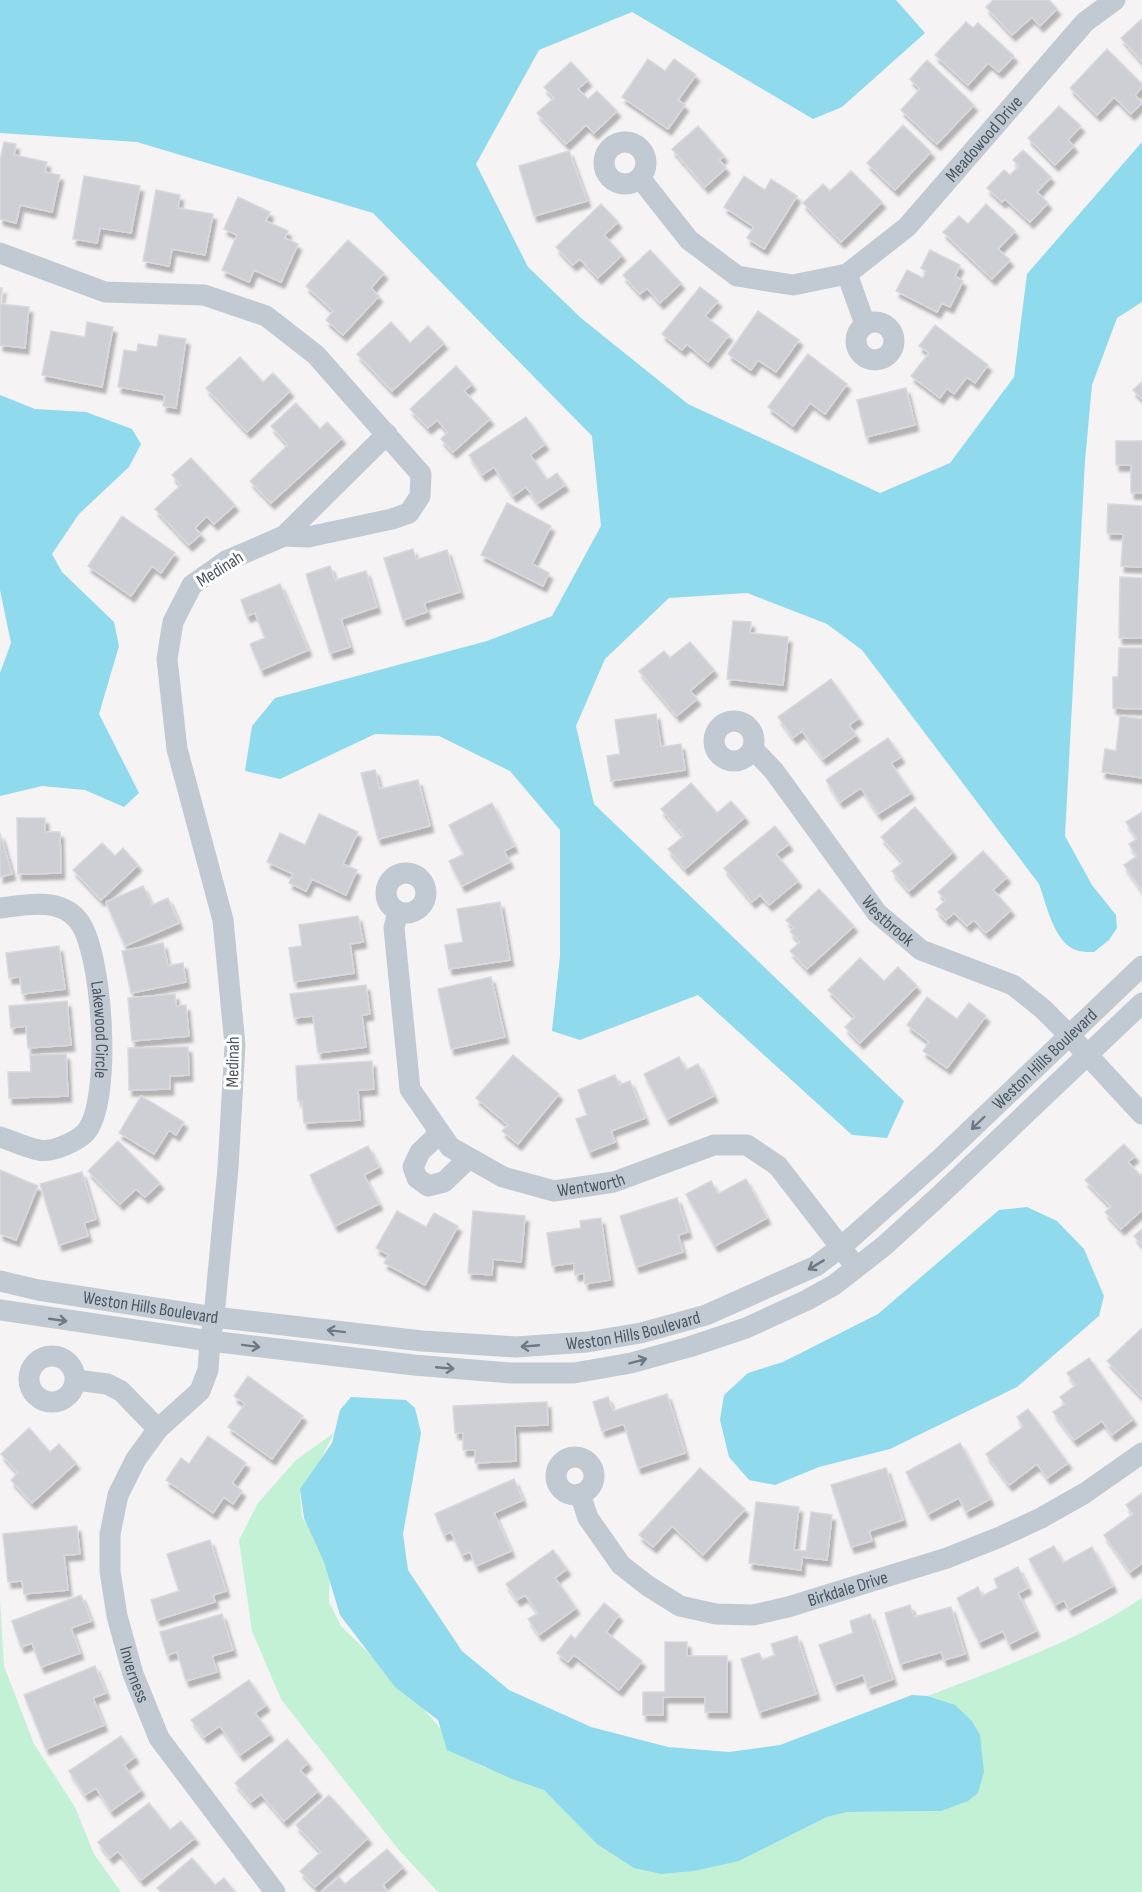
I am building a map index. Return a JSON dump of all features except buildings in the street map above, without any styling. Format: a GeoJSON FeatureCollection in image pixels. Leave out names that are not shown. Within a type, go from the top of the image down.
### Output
{"type":"FeatureCollection","features":[{"type":"Feature","properties":{"kind":"street","name":"Meadowood Drive"},"geometry":{"type":"LineString","coordinates":[[640,178],[689,240],[737,276],[793,285],[847,273],[907,227],[1085,22],[1115,0]]}},
{"type":"Feature","properties":{"kind":"street","name":"Medinah"},"geometry":{"type":"LineString","coordinates":[[0,254],[105,292],[204,295],[266,316],[316,355],[422,474],[420,496],[409,513],[392,519],[308,537],[284,536],[226,561],[192,585],[173,622],[166,659],[177,749],[223,920],[235,1045],[228,1168],[214,1317]]}},
{"type":"Feature","properties":{"kind":"street"},"geometry":{"type":"LineString","coordinates":[[847,273],[866,324]]}},
{"type":"Feature","properties":{"kind":"street"},"geometry":{"type":"LineString","coordinates":[[284,536],[387,434]]}},
{"type":"Feature","properties":{"kind":"street","name":"Westbrook"},"geometry":{"type":"LineString","coordinates":[[753,749],[774,771],[877,913],[921,950],[1013,985],[1043,1009],[1142,1114]]}},
{"type":"Feature","properties":{"kind":"street","name":"Lakewood Circle"},"geometry":{"type":"LineString","coordinates":[[0,908],[39,903],[61,908],[77,919],[88,941],[100,1002],[100,1093],[95,1118],[85,1133],[67,1145],[41,1151],[0,1137]]}},
{"type":"Feature","properties":{"kind":"street","name":"Wentworth"},"geometry":{"type":"LineString","coordinates":[[398,912],[394,928],[410,1089],[450,1146],[503,1177],[554,1191],[614,1182],[714,1145],[747,1145],[778,1166],[840,1248],[858,1267]]}},
{"type":"Feature","properties":{"kind":"street","name":"Weston Hills Boulevard"},"geometry":{"type":"LineString","coordinates":[[0,1281],[38,1290],[214,1317],[422,1341],[504,1347],[587,1342],[641,1333],[706,1314],[816,1266],[840,1248],[941,1158],[1142,966]]}},
{"type":"Feature","properties":{"kind":"street","name":"Weston Hills Boulevard"},"geometry":{"type":"LineString","coordinates":[[0,1310],[210,1341],[414,1365],[511,1373],[574,1373],[632,1363],[746,1328],[834,1286],[939,1196],[1142,1003]]}},
{"type":"Feature","properties":{"kind":"street"},"geometry":{"type":"LineString","coordinates":[[440,1133],[420,1152],[412,1167],[417,1178],[428,1186],[444,1182],[469,1158]]}},
{"type":"Feature","properties":{"kind":"street","name":"Inverness"},"geometry":{"type":"LineString","coordinates":[[214,1317],[208,1370],[200,1391],[158,1429],[136,1460],[118,1495],[110,1543],[110,1571],[117,1616],[133,1674],[159,1738],[275,1892]]}},
{"type":"Feature","properties":{"kind":"street"},"geometry":{"type":"LineString","coordinates":[[76,1380],[107,1384],[121,1391],[158,1429]]}},
{"type":"Feature","properties":{"kind":"street","name":"Birkdale Drive"},"geometry":{"type":"LineString","coordinates":[[580,1494],[588,1518],[621,1565],[648,1586],[680,1606],[716,1614],[753,1615],[788,1607],[947,1558],[1000,1537],[1041,1518],[1084,1493],[1142,1453]]}},
{"type":"Feature","properties":{"kind":"green space"},"geometry":{"type":"Polygon","coordinates":[[[334,1433],[300,1495],[302,1517],[330,1558],[329,1602],[341,1626],[418,1702],[464,1757],[486,1768],[525,1779],[544,1790],[568,1812],[739,1861],[827,1817],[848,1812],[941,1811],[939,1699],[928,1696],[1065,1641],[1142,1598],[1142,1892],[438,1892],[398,1849],[281,1699],[252,1631],[239,1540],[258,1503],[296,1460],[334,1433]]]}},
{"type":"Feature","properties":{"kind":"green space"},"geometry":{"type":"Polygon","coordinates":[[[0,1599],[4,1666],[34,1744],[75,1807],[94,1854],[121,1892],[0,1892],[0,1599]]]}},
{"type":"Feature","properties":{"kind":"water"},"geometry":{"type":"Polygon","coordinates":[[[0,0],[896,0],[925,33],[842,107],[813,119],[632,12],[539,50],[476,164],[528,267],[581,318],[688,404],[880,493],[950,463],[1014,377],[1027,274],[1142,142],[1142,302],[1117,318],[1092,385],[1085,461],[1065,836],[1092,885],[1116,915],[1117,928],[1109,940],[1094,952],[1079,951],[1063,941],[1057,933],[1039,884],[862,650],[827,624],[747,593],[669,598],[605,659],[576,726],[594,804],[904,1101],[887,1138],[852,1135],[698,995],[580,1040],[552,1031],[560,956],[560,830],[510,771],[439,736],[375,734],[280,779],[245,771],[252,726],[275,698],[487,641],[552,616],[601,526],[592,436],[373,213],[137,142],[0,133],[0,0]]]}},
{"type":"Feature","properties":{"kind":"water"},"geometry":{"type":"Polygon","coordinates":[[[0,395],[35,409],[86,412],[132,429],[141,444],[129,467],[79,514],[52,554],[62,572],[114,622],[119,646],[99,714],[139,793],[124,807],[85,790],[42,786],[0,796],[0,673],[11,643],[0,590],[0,395]]]}},
{"type":"Feature","properties":{"kind":"water"},"geometry":{"type":"Polygon","coordinates":[[[1027,1207],[1057,1221],[1084,1249],[1104,1296],[1099,1316],[1017,1387],[890,1449],[819,1467],[775,1485],[749,1480],[729,1457],[720,1420],[724,1395],[748,1373],[783,1362],[878,1314],[999,1210],[1027,1207]]]}},
{"type":"Feature","properties":{"kind":"water"},"geometry":{"type":"Polygon","coordinates":[[[351,1397],[406,1400],[415,1408],[421,1433],[403,1534],[408,1570],[462,1651],[509,1690],[591,1727],[668,1747],[729,1752],[780,1745],[912,1695],[928,1696],[955,1705],[972,1721],[980,1735],[984,1772],[978,1793],[968,1801],[941,1811],[848,1812],[827,1817],[739,1861],[694,1871],[661,1874],[634,1868],[597,1844],[544,1790],[512,1779],[447,1750],[438,1720],[395,1687],[340,1615],[324,1562],[304,1518],[300,1489],[332,1443],[340,1410],[351,1397]]]}}]}
